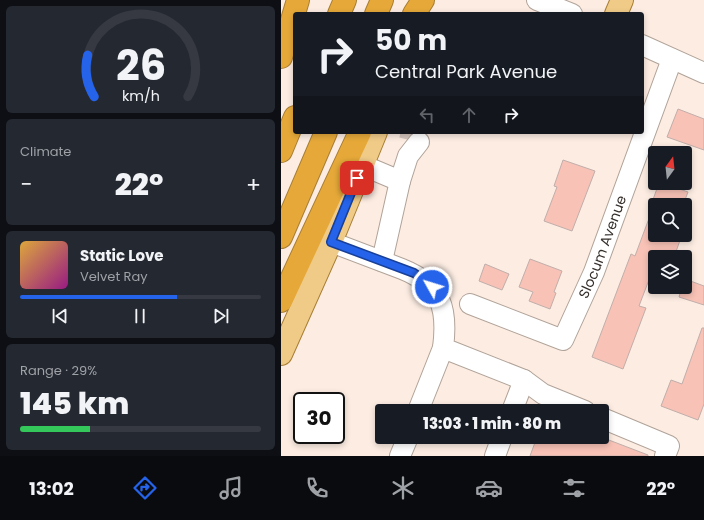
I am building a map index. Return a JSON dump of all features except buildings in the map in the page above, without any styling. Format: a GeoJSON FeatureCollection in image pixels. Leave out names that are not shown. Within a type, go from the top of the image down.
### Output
{"type":"FeatureCollection","features":[{"type":"Feature","properties":{"kind":"highway"},"geometry":{"type":"LineString","coordinates":[[295,12],[299,0]]}},
{"type":"Feature","properties":{"kind":"highway"},"geometry":{"type":"LineString","coordinates":[[340,12],[345,0]]}},
{"type":"Feature","properties":{"kind":"highway"},"geometry":{"type":"LineString","coordinates":[[377,12],[382,0]]}},
{"type":"Feature","properties":{"kind":"highway"},"geometry":{"type":"LineString","coordinates":[[415,12],[424,0]]}},
{"type":"Feature","properties":{"kind":"highway"},"geometry":{"type":"LineString","coordinates":[[281,57],[293,19]]}},
{"type":"Feature","properties":{"kind":"highway"},"geometry":{"type":"LineString","coordinates":[[281,151],[293,122]]}},
{"type":"Feature","properties":{"kind":"highway"},"geometry":{"type":"LineString","coordinates":[[281,237],[325,134]]}},
{"type":"Feature","properties":{"kind":"highway"},"geometry":{"type":"LineString","coordinates":[[281,301],[359,134]]}},
{"type":"Feature","properties":{"kind":"main road"},"geometry":{"type":"LineString","coordinates":[[421,12],[424,0]]}},
{"type":"Feature","properties":{"kind":"main road"},"geometry":{"type":"LineString","coordinates":[[617,12],[622,0]]}},
{"type":"Feature","properties":{"kind":"main road"},"geometry":{"type":"LineString","coordinates":[[281,354],[331,242],[375,134]]}},
{"type":"Feature","properties":{"kind":"street"},"geometry":{"type":"LineString","coordinates":[[537,0],[567,12]]}},
{"type":"Feature","properties":{"kind":"street"},"geometry":{"type":"LineString","coordinates":[[644,46],[704,73]]}},
{"type":"Feature","properties":{"kind":"street","name":"Slocum Avenue"},"geometry":{"type":"LineString","coordinates":[[470,304],[563,340],[594,272],[672,59]]}},
{"type":"Feature","properties":{"kind":"street"},"geometry":{"type":"LineString","coordinates":[[382,261],[400,182],[412,146]]}},
{"type":"Feature","properties":{"kind":"street"},"geometry":{"type":"LineString","coordinates":[[362,165],[400,182]]}},
{"type":"Feature","properties":{"kind":"street"},"geometry":{"type":"LineString","coordinates":[[331,242],[414,273],[432,287],[439,298],[444,317],[445,331],[443,348],[421,404]]}},
{"type":"Feature","properties":{"kind":"street"},"geometry":{"type":"LineString","coordinates":[[443,348],[524,380],[543,394],[568,404]]}},
{"type":"Feature","properties":{"kind":"street"},"geometry":{"type":"LineString","coordinates":[[515,404],[524,380]]}},
{"type":"Feature","properties":{"kind":"street"},"geometry":{"type":"LineString","coordinates":[[609,422],[667,451]]}},
{"type":"Feature","properties":{"kind":"street"},"geometry":{"type":"LineString","coordinates":[[400,456],[405,444]]}},
{"type":"Feature","properties":{"kind":"street"},"geometry":{"type":"LineString","coordinates":[[495,456],[499,444]]}},
{"type":"Feature","properties":{"kind":"tunnel"},"geometry":{"type":"LineString","coordinates":[[409,140],[410,134]]}},
{"type":"Feature","properties":{"kind":"route"},"geometry":{"type":"LineString","coordinates":[[357,178],[331,242],[414,273],[432,287]]}}]}
